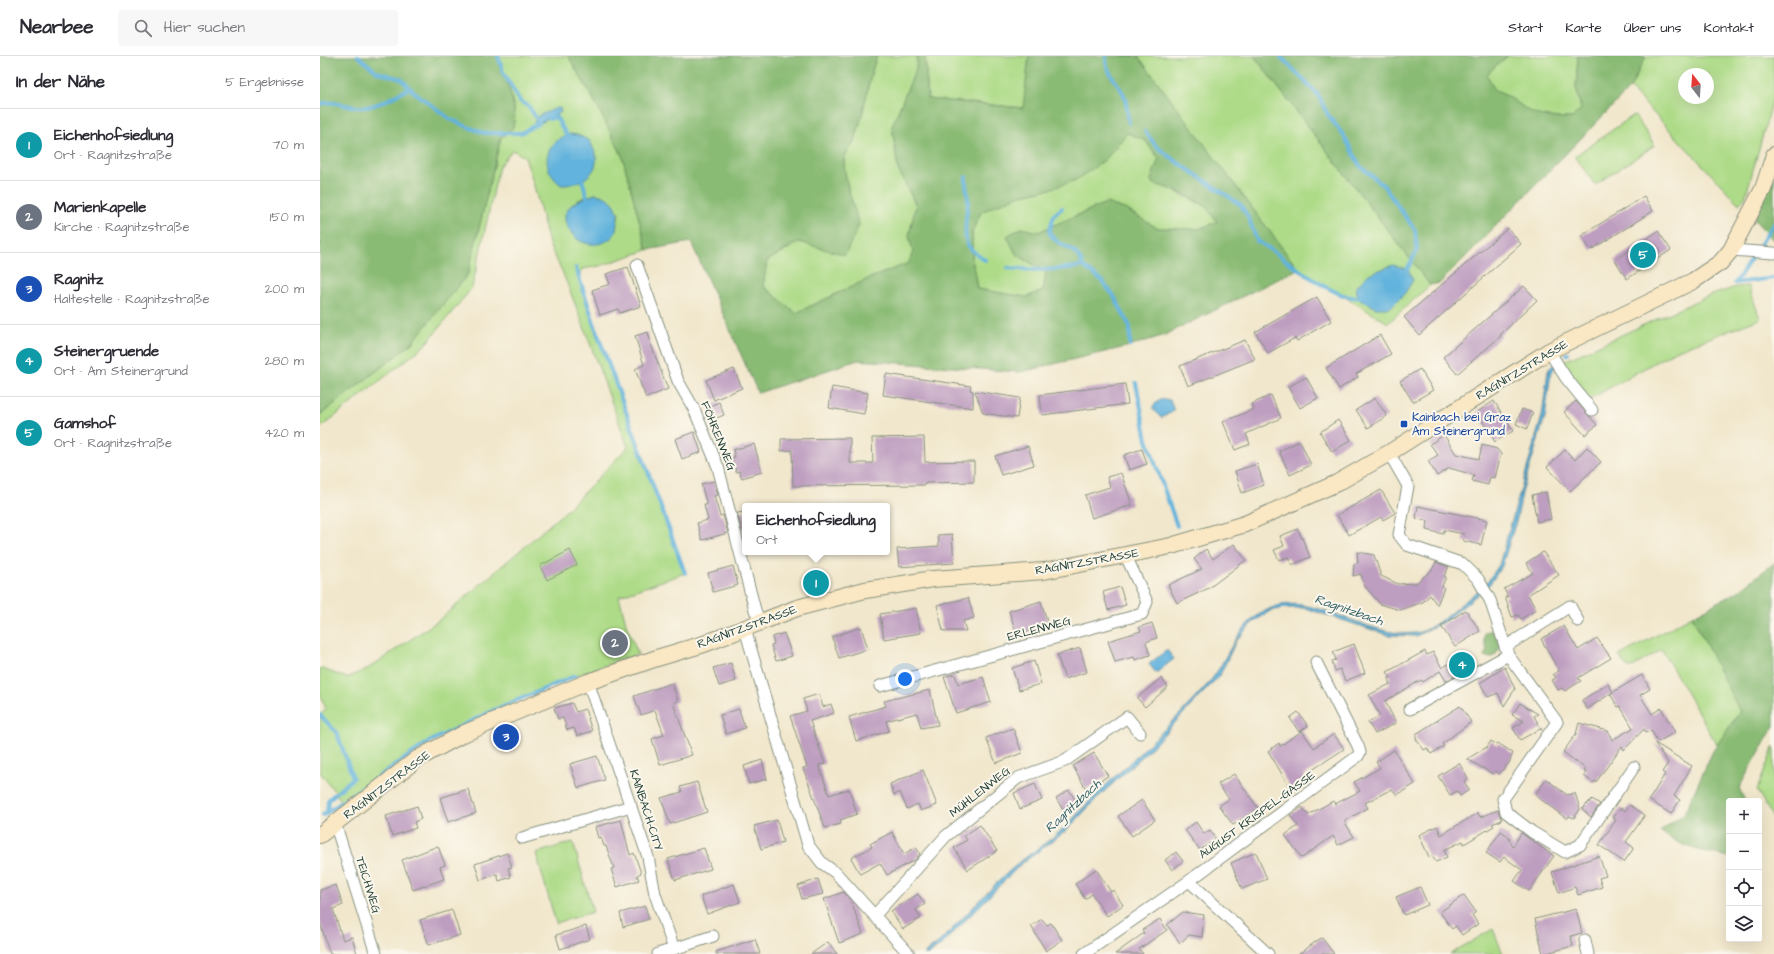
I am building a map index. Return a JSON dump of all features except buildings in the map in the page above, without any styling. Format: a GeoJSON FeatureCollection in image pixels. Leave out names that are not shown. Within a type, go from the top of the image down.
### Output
{"type":"FeatureCollection","features":[{"type":"Feature","properties":{"kind":"main road","name":"RAGNITZSTRASSE"},"geometry":{"type":"LineString","coordinates":[[320,835],[417,759],[448,741],[588,682],[745,629],[797,608],[865,590],[933,579],[1044,571],[1171,546],[1245,524],[1337,483],[1693,281],[1738,250],[1763,189],[1774,155]]}},
{"type":"Feature","properties":{"kind":"street"},"geometry":{"type":"LineString","coordinates":[[1738,250],[1772,253]]}},
{"type":"Feature","properties":{"kind":"street","name":"FÖHRENWEG"},"geometry":{"type":"LineString","coordinates":[[637,265],[678,381],[694,409],[718,467],[755,610],[760,623]]}},
{"type":"Feature","properties":{"kind":"street"},"geometry":{"type":"LineString","coordinates":[[1555,360],[1592,410]]}},
{"type":"Feature","properties":{"kind":"street"},"geometry":{"type":"LineString","coordinates":[[1389,453],[1408,486],[1399,535],[1407,545],[1463,564],[1478,579],[1490,600],[1506,651],[1558,722],[1503,799],[1506,812],[1532,832],[1565,852],[1580,845],[1634,767]]}},
{"type":"Feature","properties":{"kind":"street","name":"ERLENWEG"},"geometry":{"type":"LineString","coordinates":[[880,686],[1142,614],[1147,602],[1126,556]]}},
{"type":"Feature","properties":{"kind":"street"},"geometry":{"type":"LineString","coordinates":[[1410,709],[1506,651],[1570,606],[1578,621]]}},
{"type":"Feature","properties":{"kind":"street"},"geometry":{"type":"LineString","coordinates":[[745,629],[808,845],[822,863],[836,873],[908,952]]}},
{"type":"Feature","properties":{"kind":"street","name":"AUGUST KRISPEL-GASSE"},"geometry":{"type":"LineString","coordinates":[[1084,954],[1189,881],[1358,756],[1360,752],[1358,746],[1316,662]]}},
{"type":"Feature","properties":{"kind":"street","name":"KAINBACH-CITY"},"geometry":{"type":"LineString","coordinates":[[588,682],[648,857],[655,894],[674,949]]}},
{"type":"Feature","properties":{"kind":"street","name":"MÜHLENWEG"},"geometry":{"type":"LineString","coordinates":[[875,915],[946,836],[1018,778],[1065,761],[1127,717],[1140,733]]}},
{"type":"Feature","properties":{"kind":"street"},"geometry":{"type":"LineString","coordinates":[[522,838],[631,806]]}},
{"type":"Feature","properties":{"kind":"street","name":"TEICHWEG"},"geometry":{"type":"LineString","coordinates":[[335,824],[376,954]]}},
{"type":"Feature","properties":{"kind":"street"},"geometry":{"type":"LineString","coordinates":[[1189,881],[1268,954]]}},
{"type":"Feature","properties":{"kind":"street"},"geometry":{"type":"LineString","coordinates":[[658,954],[713,936]]}},
{"type":"Feature","properties":{"kind":"street"},"geometry":{"type":"LineString","coordinates":[[1585,940],[1588,954]]}},
{"type":"Feature","properties":{"kind":"green space"},"geometry":{"type":"Polygon","coordinates":[[[320,56],[498,56],[513,101],[515,120],[511,130],[501,137],[468,274],[411,344],[320,415],[320,56]]]}},
{"type":"Feature","properties":{"kind":"green space"},"geometry":{"type":"Polygon","coordinates":[[[498,56],[568,56],[592,96],[622,155],[647,250],[600,266],[582,269],[580,277],[598,335],[685,573],[619,596],[627,627],[638,654],[560,682],[521,698],[446,733],[410,754],[376,777],[343,803],[320,772],[320,716],[326,709],[320,694],[320,668],[347,678],[369,668],[439,620],[567,510],[628,447],[581,319],[562,271],[550,247],[525,157],[512,150],[499,167],[472,288],[424,346],[320,428],[320,415],[411,344],[468,274],[501,137],[511,130],[515,120],[513,101],[498,56]],[[596,194],[578,200],[571,205],[566,213],[616,229],[619,213],[604,196],[596,194]]]}},
{"type":"Feature","properties":{"kind":"green space"},"geometry":{"type":"Polygon","coordinates":[[[568,56],[877,56],[856,137],[844,158],[848,185],[859,225],[845,255],[799,242],[767,261],[763,286],[796,313],[870,278],[909,263],[913,251],[909,236],[916,205],[898,169],[892,126],[916,69],[917,56],[925,56],[928,99],[1023,108],[1029,56],[1138,56],[1298,269],[1165,335],[1130,346],[1020,372],[858,360],[758,393],[691,242],[647,250],[622,155],[592,96],[568,56]],[[1127,133],[1105,160],[1076,180],[1050,189],[1017,196],[981,212],[972,232],[972,258],[977,289],[1026,297],[1043,291],[1046,272],[1016,254],[1007,236],[1021,228],[1038,232],[1106,203],[1127,210],[1157,228],[1198,229],[1217,222],[1206,206],[1184,194],[1152,183],[1151,180],[1159,158],[1145,140],[1127,133]]]}},
{"type":"Feature","properties":{"kind":"green space"},"geometry":{"type":"Polygon","coordinates":[[[877,56],[917,56],[916,69],[892,126],[898,169],[916,206],[909,236],[913,251],[909,263],[870,278],[796,313],[763,286],[767,261],[799,242],[859,225],[848,185],[844,158],[856,137],[877,56]]]}},
{"type":"Feature","properties":{"kind":"green space"},"geometry":{"type":"Polygon","coordinates":[[[925,56],[1029,56],[1024,108],[928,99],[925,56]]]}},
{"type":"Feature","properties":{"kind":"green space"},"geometry":{"type":"Polygon","coordinates":[[[1138,56],[1254,56],[1430,285],[1388,323],[1298,269],[1138,56]]]}},
{"type":"Feature","properties":{"kind":"green space"},"geometry":{"type":"Polygon","coordinates":[[[1254,56],[1508,56],[1496,65],[1487,75],[1495,91],[1514,100],[1535,114],[1551,117],[1572,118],[1581,109],[1576,87],[1578,56],[1646,56],[1630,88],[1440,283],[1430,285],[1254,56]]]}},
{"type":"Feature","properties":{"kind":"green space"},"geometry":{"type":"Polygon","coordinates":[[[1508,56],[1578,56],[1576,87],[1581,109],[1572,118],[1551,117],[1535,114],[1510,98],[1495,91],[1487,75],[1496,65],[1508,56]]]}},
{"type":"Feature","properties":{"kind":"green space"},"geometry":{"type":"Polygon","coordinates":[[[1646,56],[1774,56],[1774,96],[1745,198],[1739,204],[1630,88],[1646,56]]]}},
{"type":"Feature","properties":{"kind":"green space"},"geometry":{"type":"Polygon","coordinates":[[[1634,115],[1655,145],[1595,185],[1575,156],[1634,115]]]}},
{"type":"Feature","properties":{"kind":"green space"},"geometry":{"type":"Polygon","coordinates":[[[1127,133],[1145,140],[1159,159],[1151,180],[1206,206],[1217,222],[1198,229],[1157,228],[1127,210],[1106,203],[1038,232],[1021,228],[1016,254],[1046,272],[1043,291],[1026,297],[977,289],[972,258],[972,232],[981,212],[1017,196],[1050,189],[1127,133]]]}},
{"type":"Feature","properties":{"kind":"green space"},"geometry":{"type":"Polygon","coordinates":[[[1774,177],[1774,241],[1754,219],[1774,177]]]}},
{"type":"Feature","properties":{"kind":"green space"},"geometry":{"type":"Polygon","coordinates":[[[1749,286],[1760,319],[1675,351],[1588,400],[1562,362],[1703,298],[1736,287],[1749,286]]]}},
{"type":"Feature","properties":{"kind":"green space"},"geometry":{"type":"Polygon","coordinates":[[[1774,563],[1774,726],[1739,788],[1744,798],[1726,798],[1726,856],[1684,845],[1667,837],[1660,831],[1684,814],[1713,751],[1740,712],[1692,616],[1737,592],[1774,563]]]}},
{"type":"Feature","properties":{"kind":"green space"},"geometry":{"type":"Polygon","coordinates":[[[1692,616],[1740,711],[1717,745],[1662,650],[1629,669],[1619,656],[1692,616]]]}},
{"type":"Feature","properties":{"kind":"green space"},"geometry":{"type":"Polygon","coordinates":[[[1492,630],[1501,645],[1496,654],[1491,658],[1484,656],[1487,650],[1484,641],[1485,633],[1492,630]]]}},
{"type":"Feature","properties":{"kind":"green space"},"geometry":{"type":"Polygon","coordinates":[[[1774,746],[1774,820],[1757,790],[1774,746]]]}},
{"type":"Feature","properties":{"kind":"green space"},"geometry":{"type":"Polygon","coordinates":[[[573,842],[593,912],[556,923],[536,853],[573,842]]]}},
{"type":"Feature","properties":{"kind":"green space"},"geometry":{"type":"Polygon","coordinates":[[[1493,929],[1503,954],[1450,954],[1493,929]]]}},
{"type":"Feature","properties":{"kind":"water"},"geometry":{"type":"Polygon","coordinates":[[[560,108],[561,112],[537,125],[535,124],[534,121],[540,115],[560,108]]]}},
{"type":"Feature","properties":{"kind":"water"},"geometry":{"type":"Polygon","coordinates":[[[570,134],[578,135],[590,141],[596,154],[596,163],[594,169],[586,178],[574,184],[561,185],[549,171],[547,164],[548,156],[550,149],[555,143],[561,138],[570,134]]]}},
{"type":"Feature","properties":{"kind":"water"},"geometry":{"type":"Polygon","coordinates":[[[596,194],[602,195],[611,200],[618,213],[618,218],[615,233],[610,239],[600,244],[589,244],[579,240],[568,229],[565,221],[565,215],[573,204],[579,200],[596,194]]]}},
{"type":"Feature","properties":{"kind":"water"},"geometry":{"type":"Polygon","coordinates":[[[1393,265],[1408,269],[1413,280],[1405,293],[1390,308],[1376,308],[1358,298],[1356,287],[1369,274],[1393,265]]]}},
{"type":"Feature","properties":{"kind":"water","name":"Ragnitzbach"},"geometry":{"type":"Polygon","coordinates":[[[1563,358],[1551,372],[1545,417],[1523,489],[1517,518],[1502,566],[1489,585],[1445,621],[1416,636],[1388,635],[1305,608],[1284,608],[1270,611],[1252,623],[1236,641],[1220,675],[1148,751],[1093,802],[1066,831],[1021,864],[941,945],[929,954],[924,954],[939,942],[1009,871],[1064,828],[1088,802],[1179,715],[1215,675],[1233,644],[1247,624],[1257,616],[1269,609],[1285,605],[1302,605],[1321,609],[1378,629],[1397,633],[1415,633],[1426,630],[1438,623],[1480,588],[1489,579],[1499,565],[1542,416],[1548,371],[1552,365],[1563,358]]]}},
{"type":"Feature","properties":{"kind":"water"},"geometry":{"type":"Polygon","coordinates":[[[1163,399],[1170,400],[1174,411],[1161,418],[1152,408],[1157,402],[1163,399]]]}},
{"type":"Feature","properties":{"kind":"water"},"geometry":{"type":"Polygon","coordinates":[[[1167,650],[1174,659],[1156,673],[1149,664],[1167,650]]]}},
{"type":"Feature","properties":{"kind":"waterway"},"geometry":{"type":"LineString","coordinates":[[358,56],[377,72],[401,79],[414,92],[450,119],[484,133],[521,133],[539,123]]}},
{"type":"Feature","properties":{"kind":"waterway"},"geometry":{"type":"LineString","coordinates":[[498,56],[503,72],[520,101],[529,107],[539,122]]}},
{"type":"Feature","properties":{"kind":"waterway"},"geometry":{"type":"LineString","coordinates":[[1106,56],[1109,72],[1124,95],[1129,123]]}},
{"type":"Feature","properties":{"kind":"waterway"},"geometry":{"type":"LineString","coordinates":[[1280,56],[1318,95],[1328,115],[1344,136],[1360,166],[1383,185],[1415,230],[1417,250],[1406,272]]}},
{"type":"Feature","properties":{"kind":"waterway"},"geometry":{"type":"LineString","coordinates":[[320,104],[334,103],[357,107],[371,106],[409,88]]}},
{"type":"Feature","properties":{"kind":"waterway"},"geometry":{"type":"LineString","coordinates":[[549,119],[556,117],[569,139]]}},
{"type":"Feature","properties":{"kind":"waterway"},"geometry":{"type":"LineString","coordinates":[[1145,131],[1156,146],[1174,160],[1241,205],[1249,219],[1257,241],[1324,286],[1352,297],[1362,296]]}},
{"type":"Feature","properties":{"kind":"waterway"},"geometry":{"type":"LineString","coordinates":[[581,176],[588,200]]}},
{"type":"Feature","properties":{"kind":"waterway"},"geometry":{"type":"LineString","coordinates":[[966,177],[968,202],[965,227],[967,243],[974,253],[985,260]]}},
{"type":"Feature","properties":{"kind":"waterway"},"geometry":{"type":"LineString","coordinates":[[1062,208],[1054,215],[1049,232],[1058,242],[1071,249],[1079,258],[1083,266]]}},
{"type":"Feature","properties":{"kind":"waterway"},"geometry":{"type":"LineString","coordinates":[[1736,282],[1774,223]]}},
{"type":"Feature","properties":{"kind":"waterway"},"geometry":{"type":"LineString","coordinates":[[1008,268],[1046,270],[1083,266],[1101,280],[1114,296],[1130,327],[1130,346]]}},
{"type":"Feature","properties":{"kind":"waterway"},"geometry":{"type":"LineString","coordinates":[[576,268],[598,335],[685,573]]}},
{"type":"Feature","properties":{"kind":"waterway","name":"Ragnitzbach"},"geometry":{"type":"LineString","coordinates":[[1735,283],[1774,278]]}},
{"type":"Feature","properties":{"kind":"waterway"},"geometry":{"type":"LineString","coordinates":[[1136,383],[1147,440],[1177,526]]}},
{"type":"Feature","properties":{"kind":"waterway"},"geometry":{"type":"LineString","coordinates":[[323,815],[429,742],[496,709],[575,676]]}},
{"type":"Feature","properties":{"kind":"waterway"},"geometry":{"type":"LineString","coordinates":[[320,715],[337,733],[353,778],[328,800],[327,813]]}},
{"type":"Feature","properties":{"kind":"place","name":"Gamshof"},"geometry":{"type":"Point","coordinates":[1643,255]}},
{"type":"Feature","properties":{"kind":"place","name":"Kainbach bei Graz Am Steinergrund"},"geometry":{"type":"Point","coordinates":[1404,424]}},
{"type":"Feature","properties":{"kind":"place","name":"Eichenhofsiedlung"},"geometry":{"type":"Point","coordinates":[816,583]}},
{"type":"Feature","properties":{"kind":"place","name":"Marienkapelle"},"geometry":{"type":"Point","coordinates":[615,643]}},
{"type":"Feature","properties":{"kind":"place","name":"Steinergruende"},"geometry":{"type":"Point","coordinates":[1462,665]}},
{"type":"Feature","properties":{"kind":"place","name":"Ragnitz"},"geometry":{"type":"Point","coordinates":[506,737]}}]}
